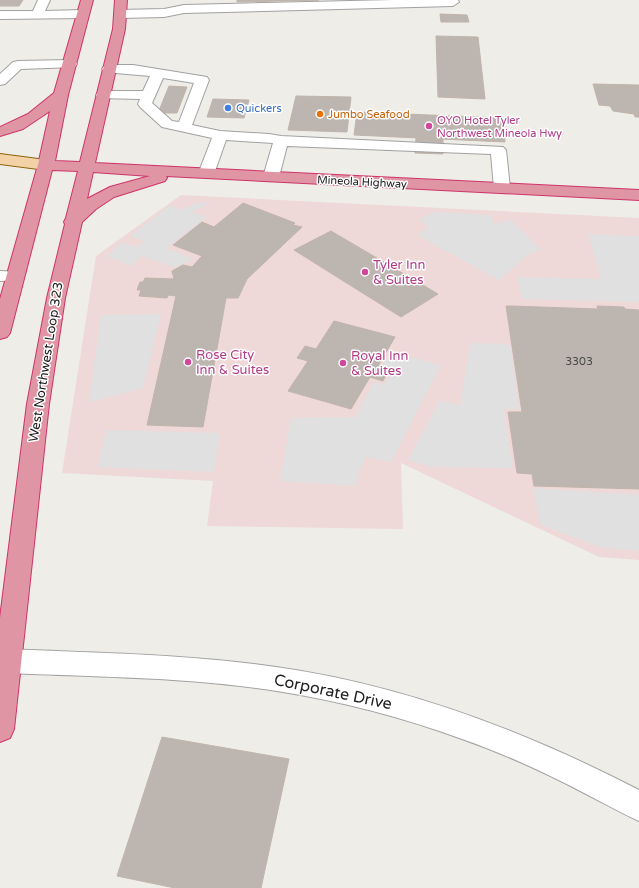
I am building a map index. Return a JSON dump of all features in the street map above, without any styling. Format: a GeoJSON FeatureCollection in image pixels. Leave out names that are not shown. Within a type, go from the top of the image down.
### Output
{"type":"FeatureCollection","features":[{"type":"Feature","properties":{"kind":"highway"},"geometry":{"type":"LineString","coordinates":[[1,325],[7,276],[46,165],[61,95],[87,0]]}},
{"type":"Feature","properties":{"kind":"highway","name":"West Northwest Loop 323"},"geometry":{"type":"LineString","coordinates":[[0,729],[38,404],[56,298],[72,222],[119,29],[121,0]]}},
{"type":"Feature","properties":{"kind":"highway"},"geometry":{"type":"LineString","coordinates":[[0,132],[15,127],[34,117],[61,95]]}},
{"type":"Feature","properties":{"kind":"highway","name":"Mineola Highway"},"geometry":{"type":"LineString","coordinates":[[46,165],[178,173],[639,195]]}},
{"type":"Feature","properties":{"kind":"highway"},"geometry":{"type":"LineString","coordinates":[[72,222],[94,202],[117,189],[178,173]]}},
{"type":"Feature","properties":{"kind":"main road"},"geometry":{"type":"LineString","coordinates":[[0,159],[46,165]]}},
{"type":"Feature","properties":{"kind":"street"},"geometry":{"type":"LineString","coordinates":[[37,15],[44,0]]}},
{"type":"Feature","properties":{"kind":"street"},"geometry":{"type":"LineString","coordinates":[[120,14],[164,13],[184,9],[258,9],[453,2]]}},
{"type":"Feature","properties":{"kind":"street"},"geometry":{"type":"LineString","coordinates":[[0,15],[83,14]]}},
{"type":"Feature","properties":{"kind":"street"},"geometry":{"type":"LineString","coordinates":[[0,81],[18,65],[70,64]]}},
{"type":"Feature","properties":{"kind":"street"},"geometry":{"type":"LineString","coordinates":[[109,69],[133,69],[202,80],[184,128]]}},
{"type":"Feature","properties":{"kind":"street"},"geometry":{"type":"LineString","coordinates":[[158,73],[145,104],[167,124],[220,135],[269,138],[281,141],[498,150],[502,188]]}},
{"type":"Feature","properties":{"kind":"street"},"geometry":{"type":"LineString","coordinates":[[103,95],[148,95]]}},
{"type":"Feature","properties":{"kind":"street"},"geometry":{"type":"LineString","coordinates":[[206,174],[220,135]]}},
{"type":"Feature","properties":{"kind":"street"},"geometry":{"type":"LineString","coordinates":[[271,177],[281,141]]}},
{"type":"Feature","properties":{"kind":"street","name":"Corporate Drive"},"geometry":{"type":"LineString","coordinates":[[7,661],[191,670],[277,679],[341,691],[439,717],[502,740],[570,770],[639,806]]}},
{"type":"Feature","properties":{"kind":"shaded area"},"geometry":{"type":"Polygon","coordinates":[[[181,195],[639,218],[639,560],[599,557],[401,463],[403,529],[207,526],[213,481],[62,473],[96,256],[181,195]]]}},
{"type":"Feature","properties":{"kind":"shaded area"},"geometry":{"type":"Polygon","coordinates":[[[197,203],[210,203],[192,212],[207,217],[166,248],[192,258],[185,264],[174,267],[142,256],[130,266],[107,256],[122,242],[136,247],[144,241],[130,236],[170,205],[181,210],[197,203]]]}},
{"type":"Feature","properties":{"kind":"shaded area"},"geometry":{"type":"Polygon","coordinates":[[[434,212],[492,215],[493,224],[511,220],[541,250],[529,254],[499,280],[417,235],[429,227],[418,220],[434,212]]]}},
{"type":"Feature","properties":{"kind":"shaded area"},"geometry":{"type":"Polygon","coordinates":[[[588,234],[639,236],[639,302],[522,299],[517,277],[601,279],[588,234]]]}},
{"type":"Feature","properties":{"kind":"shaded area"},"geometry":{"type":"Polygon","coordinates":[[[161,314],[143,388],[89,402],[101,315],[161,314]]]}},
{"type":"Feature","properties":{"kind":"shaded area"},"geometry":{"type":"Polygon","coordinates":[[[470,343],[510,344],[519,409],[504,409],[512,468],[431,467],[408,460],[440,400],[460,406],[470,343]]]}},
{"type":"Feature","properties":{"kind":"shaded area"},"geometry":{"type":"Polygon","coordinates":[[[391,352],[441,365],[391,462],[366,457],[357,476],[356,486],[280,481],[291,418],[355,417],[374,382],[384,384],[394,369],[383,366],[391,352]]]}},
{"type":"Feature","properties":{"kind":"shaded area"},"geometry":{"type":"Polygon","coordinates":[[[106,430],[220,433],[214,472],[98,467],[106,430]]]}},
{"type":"Feature","properties":{"kind":"shaded area"},"geometry":{"type":"Polygon","coordinates":[[[533,488],[639,495],[639,551],[600,547],[541,525],[533,488]]]}},
{"type":"Feature","properties":{"kind":"building"},"geometry":{"type":"Polygon","coordinates":[[[0,0],[23,0],[19,6],[0,6],[0,0]]]}},
{"type":"Feature","properties":{"kind":"building"},"geometry":{"type":"Polygon","coordinates":[[[237,0],[319,0],[237,2],[237,0]]]}},
{"type":"Feature","properties":{"kind":"building"},"geometry":{"type":"Polygon","coordinates":[[[440,14],[467,15],[469,22],[441,22],[440,14]]]}},
{"type":"Feature","properties":{"kind":"building"},"geometry":{"type":"Polygon","coordinates":[[[436,36],[478,37],[485,99],[438,97],[436,36]]]}},
{"type":"Feature","properties":{"kind":"building"},"geometry":{"type":"Polygon","coordinates":[[[593,84],[639,85],[639,117],[635,117],[634,114],[613,111],[610,106],[599,105],[593,84]]]}},
{"type":"Feature","properties":{"kind":"building"},"geometry":{"type":"Polygon","coordinates":[[[169,86],[187,87],[177,113],[158,113],[169,86]]]}},
{"type":"Feature","properties":{"kind":"building","name":"Jumbo Seafood"},"geometry":{"type":"Polygon","coordinates":[[[296,96],[351,97],[347,132],[288,130],[296,96]]]}},
{"type":"Feature","properties":{"kind":"building","name":"Quickers"},"geometry":{"type":"Polygon","coordinates":[[[213,99],[249,100],[244,118],[207,117],[213,99]]]}},
{"type":"Feature","properties":{"kind":"building","name":"OYO Hotel Tyler Northwest Mineola Hwy"},"geometry":{"type":"Polygon","coordinates":[[[357,112],[503,118],[505,142],[354,135],[357,112]]]}},
{"type":"Feature","properties":{"kind":"building"},"geometry":{"type":"Polygon","coordinates":[[[416,138],[443,139],[443,154],[415,153],[416,138]]]}},
{"type":"Feature","properties":{"kind":"building","name":"Rose City Inn & Suites"},"geometry":{"type":"Polygon","coordinates":[[[243,203],[295,223],[293,225],[302,227],[247,279],[238,298],[226,298],[203,427],[147,425],[176,296],[168,295],[174,279],[172,271],[183,265],[192,267],[202,256],[173,245],[202,222],[214,227],[243,203]]]}},
{"type":"Feature","properties":{"kind":"building","name":"Tyler Inn & Suites"},"geometry":{"type":"Polygon","coordinates":[[[331,231],[438,294],[401,317],[294,250],[331,231]]]}},
{"type":"Feature","properties":{"kind":"building"},"geometry":{"type":"Polygon","coordinates":[[[145,278],[174,279],[167,298],[139,296],[141,290],[137,290],[140,282],[143,282],[145,278]]]}},
{"type":"Feature","properties":{"kind":"building"},"geometry":{"type":"Polygon","coordinates":[[[506,306],[511,306],[528,412],[522,412],[506,306]]]}},
{"type":"Feature","properties":{"kind":"building"},"geometry":{"type":"Polygon","coordinates":[[[511,306],[598,309],[597,306],[624,307],[625,309],[639,310],[639,489],[534,486],[532,474],[517,473],[508,412],[528,412],[511,306]]]}},
{"type":"Feature","properties":{"kind":"building","name":"Royal Inn & Suites"},"geometry":{"type":"Polygon","coordinates":[[[334,321],[395,337],[378,366],[389,369],[383,381],[370,377],[351,409],[288,391],[308,361],[297,358],[305,346],[316,349],[334,321]]]}},
{"type":"Feature","properties":{"kind":"building"},"geometry":{"type":"Polygon","coordinates":[[[162,737],[289,759],[261,888],[175,888],[117,876],[162,737]]]}},
{"type":"Feature","properties":{"kind":"place","name":"Quickers"},"geometry":{"type":"Point","coordinates":[228,108]}},
{"type":"Feature","properties":{"kind":"place","name":"Jumbo Seafood"},"geometry":{"type":"Point","coordinates":[320,114]}},
{"type":"Feature","properties":{"kind":"place","name":"OYO Hotel Tyler Northwest Mineola Hwy"},"geometry":{"type":"Point","coordinates":[429,126]}},
{"type":"Feature","properties":{"kind":"place","name":"Tyler Inn & Suites"},"geometry":{"type":"Point","coordinates":[365,272]}},
{"type":"Feature","properties":{"kind":"place","name":"Rose City Inn & Suites"},"geometry":{"type":"Point","coordinates":[188,362]}},
{"type":"Feature","properties":{"kind":"place","name":"Royal Inn & Suites"},"geometry":{"type":"Point","coordinates":[343,363]}}]}
